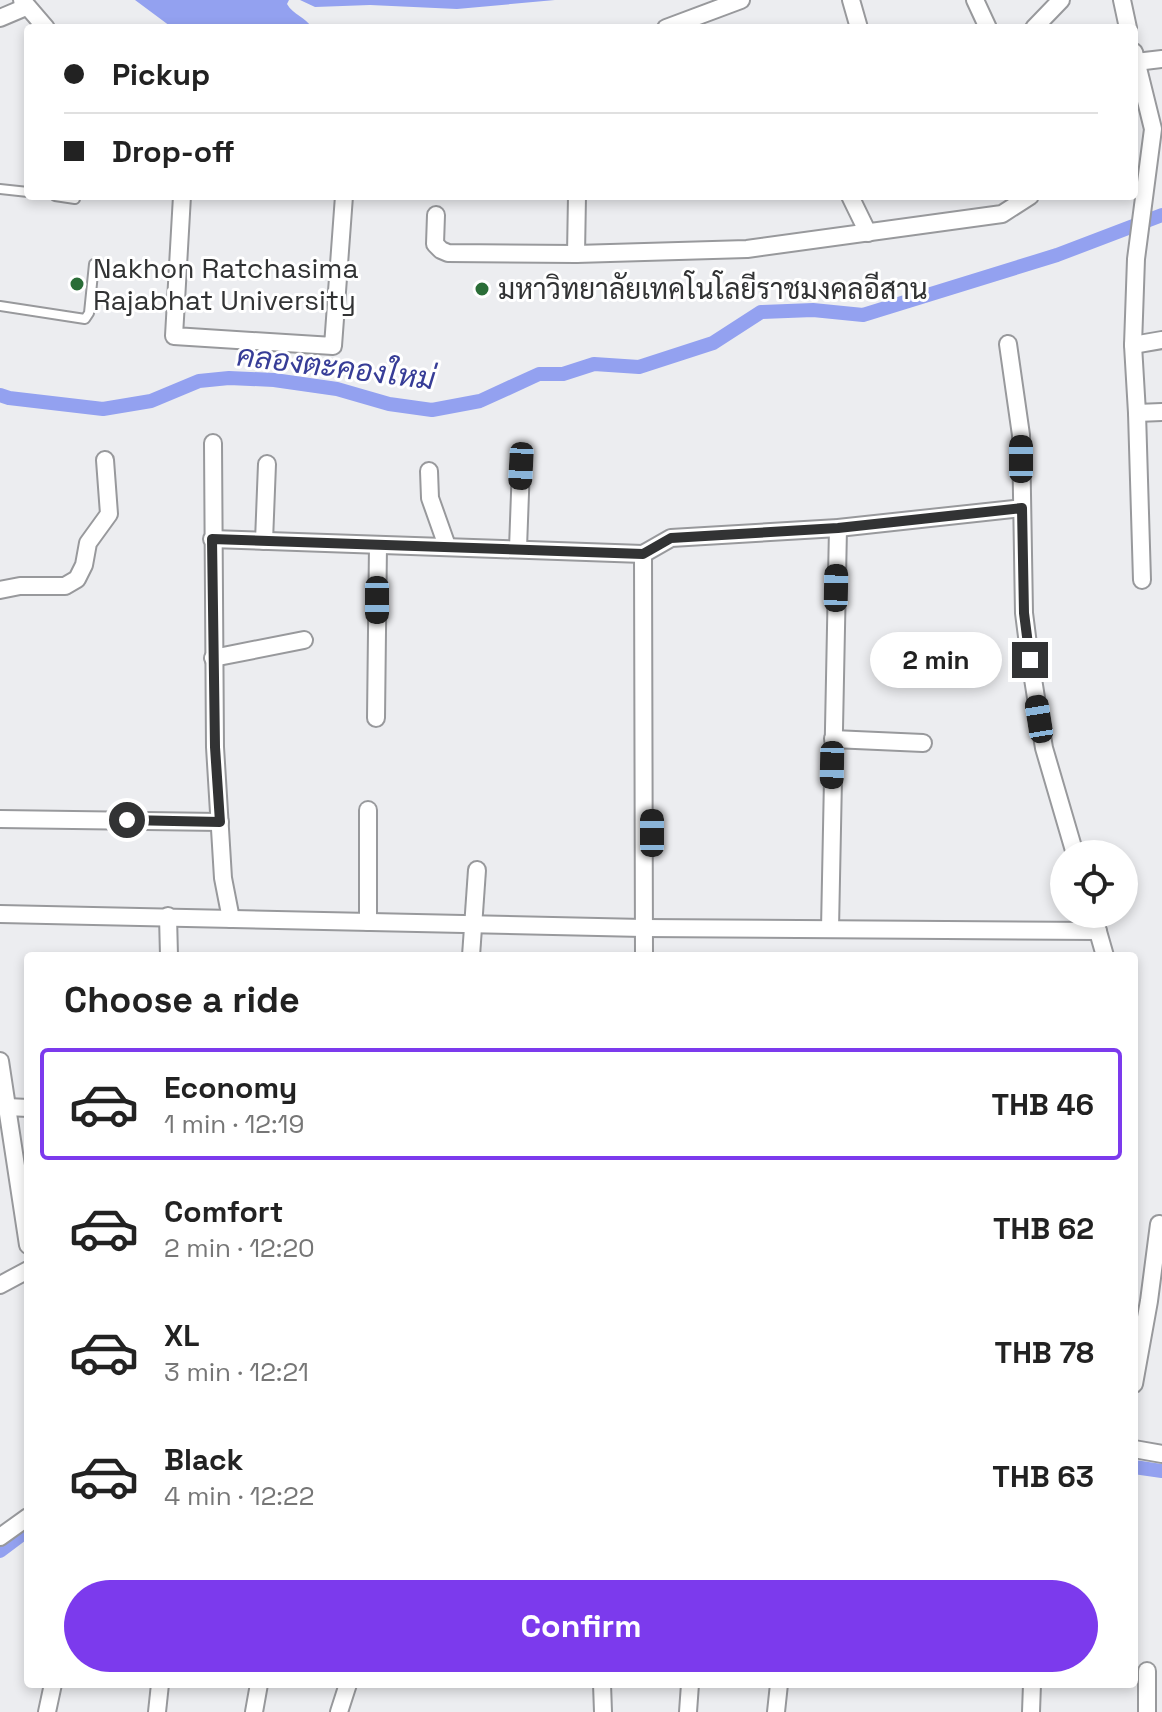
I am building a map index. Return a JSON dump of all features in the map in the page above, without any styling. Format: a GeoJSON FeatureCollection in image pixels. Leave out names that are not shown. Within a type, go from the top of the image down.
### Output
{"type":"FeatureCollection","features":[{"type":"Feature","properties":{"kind":"street"},"geometry":{"type":"LineString","coordinates":[[677,24],[741,0]]}},
{"type":"Feature","properties":{"kind":"street"},"geometry":{"type":"LineString","coordinates":[[851,0],[858,24]]}},
{"type":"Feature","properties":{"kind":"street"},"geometry":{"type":"LineString","coordinates":[[975,0],[986,24]]}},
{"type":"Feature","properties":{"kind":"street"},"geometry":{"type":"LineString","coordinates":[[1038,24],[1061,0]]}},
{"type":"Feature","properties":{"kind":"street"},"geometry":{"type":"LineString","coordinates":[[1122,0],[1127,24]]}},
{"type":"Feature","properties":{"kind":"street"},"geometry":{"type":"LineString","coordinates":[[0,18],[24,4],[42,24]]}},
{"type":"Feature","properties":{"kind":"street"},"geometry":{"type":"LineString","coordinates":[[1138,57],[1162,59]]}},
{"type":"Feature","properties":{"kind":"street"},"geometry":{"type":"LineString","coordinates":[[1138,69],[1153,129],[1136,259],[1133,345],[1142,580]]}},
{"type":"Feature","properties":{"kind":"street"},"geometry":{"type":"LineString","coordinates":[[182,200],[174,336],[333,346],[344,200]]}},
{"type":"Feature","properties":{"kind":"street"},"geometry":{"type":"LineString","coordinates":[[576,254],[577,200]]}},
{"type":"Feature","properties":{"kind":"street"},"geometry":{"type":"LineString","coordinates":[[852,200],[868,233]]}},
{"type":"Feature","properties":{"kind":"street"},"geometry":{"type":"LineString","coordinates":[[438,205],[434,242],[445,252],[576,254],[747,249],[1002,214],[1024,200]]}},
{"type":"Feature","properties":{"kind":"street"},"geometry":{"type":"LineString","coordinates":[[1133,345],[1162,340]]}},
{"type":"Feature","properties":{"kind":"street"},"geometry":{"type":"LineString","coordinates":[[1008,344],[1021,435],[1024,613],[1044,748],[1071,840]]}},
{"type":"Feature","properties":{"kind":"street"},"geometry":{"type":"LineString","coordinates":[[1137,413],[1162,412]]}},
{"type":"Feature","properties":{"kind":"street"},"geometry":{"type":"LineString","coordinates":[[213,443],[215,747],[223,878],[231,919]]}},
{"type":"Feature","properties":{"kind":"street"},"geometry":{"type":"LineString","coordinates":[[0,590],[65,586],[77,579],[84,565],[88,543],[109,514],[105,460]]}},
{"type":"Feature","properties":{"kind":"street"},"geometry":{"type":"LineString","coordinates":[[264,541],[267,464]]}},
{"type":"Feature","properties":{"kind":"street"},"geometry":{"type":"LineString","coordinates":[[518,548],[521,466]]}},
{"type":"Feature","properties":{"kind":"street"},"geometry":{"type":"LineString","coordinates":[[429,471],[430,498],[447,546]]}},
{"type":"Feature","properties":{"kind":"street"},"geometry":{"type":"LineString","coordinates":[[212,539],[647,552],[671,538],[838,528],[1022,508]]}},
{"type":"Feature","properties":{"kind":"street"},"geometry":{"type":"LineString","coordinates":[[830,929],[838,528]]}},
{"type":"Feature","properties":{"kind":"street"},"geometry":{"type":"LineString","coordinates":[[376,718],[378,545]]}},
{"type":"Feature","properties":{"kind":"street"},"geometry":{"type":"LineString","coordinates":[[645,952],[648,928],[647,552]]}},
{"type":"Feature","properties":{"kind":"street"},"geometry":{"type":"LineString","coordinates":[[213,658],[304,640]]}},
{"type":"Feature","properties":{"kind":"street"},"geometry":{"type":"LineString","coordinates":[[833,739],[923,743]]}},
{"type":"Feature","properties":{"kind":"street"},"geometry":{"type":"LineString","coordinates":[[368,810],[368,922]]}},
{"type":"Feature","properties":{"kind":"street"},"geometry":{"type":"LineString","coordinates":[[0,819],[220,822]]}},
{"type":"Feature","properties":{"kind":"street"},"geometry":{"type":"LineString","coordinates":[[471,952],[477,870]]}},
{"type":"Feature","properties":{"kind":"street"},"geometry":{"type":"LineString","coordinates":[[0,914],[648,928],[830,929],[1050,923]]}},
{"type":"Feature","properties":{"kind":"street"},"geometry":{"type":"LineString","coordinates":[[168,916],[169,952]]}},
{"type":"Feature","properties":{"kind":"street"},"geometry":{"type":"LineString","coordinates":[[1097,928],[1104,952]]}},
{"type":"Feature","properties":{"kind":"street"},"geometry":{"type":"LineString","coordinates":[[0,1061],[23,1180]]}},
{"type":"Feature","properties":{"kind":"street"},"geometry":{"type":"LineString","coordinates":[[7,1107],[24,1108]]}},
{"type":"Feature","properties":{"kind":"street"},"geometry":{"type":"LineString","coordinates":[[1138,1362],[1159,1224]]}},
{"type":"Feature","properties":{"kind":"street"},"geometry":{"type":"LineString","coordinates":[[0,1285],[24,1272]]}},
{"type":"Feature","properties":{"kind":"street"},"geometry":{"type":"LineString","coordinates":[[1138,1450],[1162,1454]]}},
{"type":"Feature","properties":{"kind":"street"},"geometry":{"type":"LineString","coordinates":[[0,1537],[24,1520]]}},
{"type":"Feature","properties":{"kind":"street"},"geometry":{"type":"LineString","coordinates":[[1147,1671],[1147,1712]]}},
{"type":"Feature","properties":{"kind":"street"},"geometry":{"type":"LineString","coordinates":[[47,1712],[52,1688]]}},
{"type":"Feature","properties":{"kind":"street"},"geometry":{"type":"LineString","coordinates":[[157,1712],[160,1688]]}},
{"type":"Feature","properties":{"kind":"street"},"geometry":{"type":"LineString","coordinates":[[254,1712],[258,1688]]}},
{"type":"Feature","properties":{"kind":"street"},"geometry":{"type":"LineString","coordinates":[[339,1712],[347,1688]]}},
{"type":"Feature","properties":{"kind":"street"},"geometry":{"type":"LineString","coordinates":[[602,1688],[603,1712]]}},
{"type":"Feature","properties":{"kind":"street"},"geometry":{"type":"LineString","coordinates":[[688,1712],[690,1688]]}},
{"type":"Feature","properties":{"kind":"street"},"geometry":{"type":"LineString","coordinates":[[776,1712],[779,1688]]}},
{"type":"Feature","properties":{"kind":"street"},"geometry":{"type":"LineString","coordinates":[[1031,1712],[1032,1688]]}},
{"type":"Feature","properties":{"kind":"lane"},"geometry":{"type":"LineString","coordinates":[[0,189],[24,192]]}},
{"type":"Feature","properties":{"kind":"lane"},"geometry":{"type":"LineString","coordinates":[[0,306],[85,319],[89,313],[94,264]]}},
{"type":"Feature","properties":{"kind":"water"},"geometry":{"type":"Polygon","coordinates":[[[135,0],[289,0],[287,4],[290,8],[309,24],[167,24],[135,0]]]}},
{"type":"Feature","properties":{"kind":"water"},"geometry":{"type":"Polygon","coordinates":[[[300,0],[555,0],[457,9],[370,5],[315,7],[300,0]]]}},
{"type":"Feature","properties":{"kind":"waterway","name":"คลองตะคองใหม่"},"geometry":{"type":"LineString","coordinates":[[0,395],[103,409],[151,401],[199,381],[229,378],[274,380],[337,389],[389,404],[432,410],[480,401],[539,374],[563,374],[594,364],[639,367],[713,343],[761,312],[813,310],[863,315],[1057,255],[1162,215]]}},
{"type":"Feature","properties":{"kind":"waterway"},"geometry":{"type":"LineString","coordinates":[[1138,1468],[1162,1471]]}},
{"type":"Feature","properties":{"kind":"waterway"},"geometry":{"type":"LineString","coordinates":[[0,1551],[24,1533]]}},
{"type":"Feature","properties":{"kind":"place","name":"Nakhon Ratchasima Rajabhat University"},"geometry":{"type":"Point","coordinates":[77,284]}},
{"type":"Feature","properties":{"kind":"place","name":"มหาวิทยาลัยเทคโนโลยีราชมงคลอีสาน"},"geometry":{"type":"Point","coordinates":[482,289]}},
{"type":"Feature","properties":{"kind":"route"},"geometry":{"type":"LineString","coordinates":[[127,820],[220,822],[215,747],[212,539],[643,554],[671,538],[838,528],[1022,508],[1024,613],[1030,660]]}}]}
